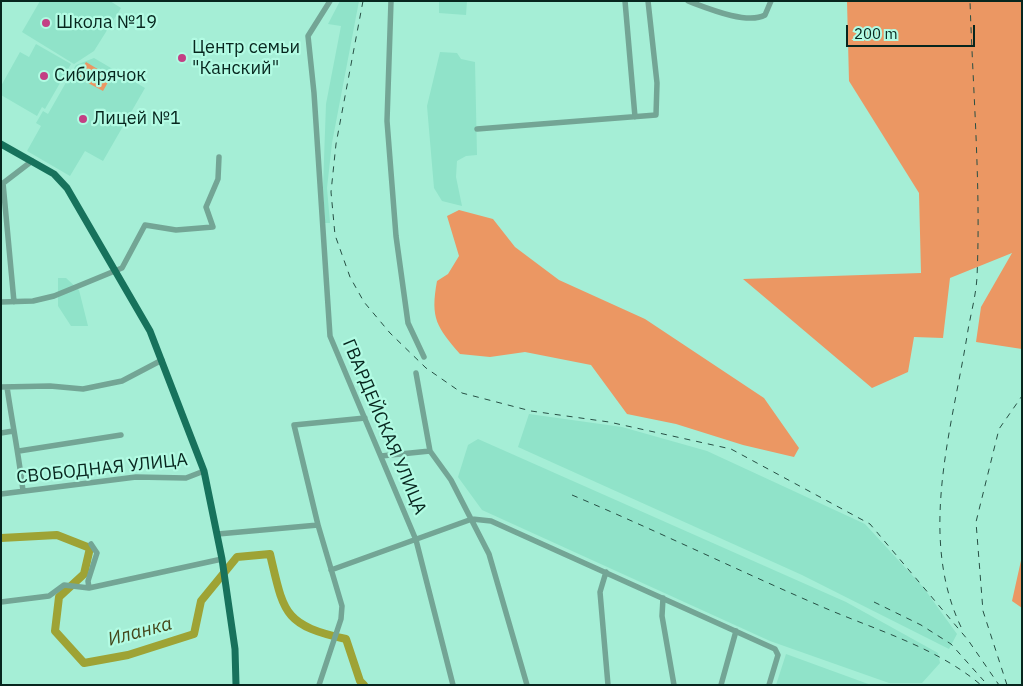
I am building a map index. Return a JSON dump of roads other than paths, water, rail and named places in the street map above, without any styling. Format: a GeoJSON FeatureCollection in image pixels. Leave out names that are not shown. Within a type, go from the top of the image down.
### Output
{"type":"FeatureCollection","features":[{"type":"Feature","properties":{"kind":"main road"},"geometry":{"type":"LineString","coordinates":[[1,144],[54,174],[67,188],[150,331],[204,471],[218,534],[227,592],[235,649],[236,685]]}},
{"type":"Feature","properties":{"kind":"street","name":"ГВАРДЕЙСКАЯ УЛИЦА"},"geometry":{"type":"LineString","coordinates":[[330,1],[308,36],[314,93],[330,336],[416,540],[453,685]]}},
{"type":"Feature","properties":{"kind":"street"},"geometry":{"type":"LineString","coordinates":[[391,1],[387,122],[396,236],[408,324],[424,357]]}},
{"type":"Feature","properties":{"kind":"street"},"geometry":{"type":"LineString","coordinates":[[625,1],[635,117]]}},
{"type":"Feature","properties":{"kind":"street"},"geometry":{"type":"LineString","coordinates":[[477,129],[656,115],[657,83],[648,1]]}},
{"type":"Feature","properties":{"kind":"street"},"geometry":{"type":"LineString","coordinates":[[688,1],[716,12],[758,19],[765,15],[771,1]]}},
{"type":"Feature","properties":{"kind":"street"},"geometry":{"type":"LineString","coordinates":[[1,302],[33,301],[54,296],[122,268],[145,225],[176,230],[213,227],[206,208],[218,179],[219,157]]}},
{"type":"Feature","properties":{"kind":"street"},"geometry":{"type":"LineString","coordinates":[[14,302],[2,184],[32,161]]}},
{"type":"Feature","properties":{"kind":"street"},"geometry":{"type":"LineString","coordinates":[[22,491],[19,451],[4,387],[50,386],[83,389],[122,381],[162,360]]}},
{"type":"Feature","properties":{"kind":"street"},"geometry":{"type":"LineString","coordinates":[[416,373],[430,451],[451,480],[488,554],[527,685]]}},
{"type":"Feature","properties":{"kind":"street"},"geometry":{"type":"LineString","coordinates":[[319,685],[337,630],[342,606],[318,525],[294,425],[365,418]]}},
{"type":"Feature","properties":{"kind":"street"},"geometry":{"type":"LineString","coordinates":[[1,433],[13,431]]}},
{"type":"Feature","properties":{"kind":"street"},"geometry":{"type":"LineString","coordinates":[[19,451],[121,435]]}},
{"type":"Feature","properties":{"kind":"street"},"geometry":{"type":"LineString","coordinates":[[382,456],[430,451]]}},
{"type":"Feature","properties":{"kind":"street","name":"СВОБОДНАЯ УЛИЦА"},"geometry":{"type":"LineString","coordinates":[[1,494],[136,477],[186,478],[204,471]]}},
{"type":"Feature","properties":{"kind":"street"},"geometry":{"type":"LineString","coordinates":[[331,570],[472,519],[490,521],[736,631],[777,652],[769,685]]}},
{"type":"Feature","properties":{"kind":"street"},"geometry":{"type":"LineString","coordinates":[[218,534],[318,525]]}},
{"type":"Feature","properties":{"kind":"street"},"geometry":{"type":"LineString","coordinates":[[89,588],[88,581],[97,552],[91,544]]}},
{"type":"Feature","properties":{"kind":"street"},"geometry":{"type":"LineString","coordinates":[[1,602],[50,596],[64,584],[89,588],[222,561]]}},
{"type":"Feature","properties":{"kind":"street"},"geometry":{"type":"LineString","coordinates":[[606,572],[600,592],[608,685]]}},
{"type":"Feature","properties":{"kind":"street"},"geometry":{"type":"LineString","coordinates":[[663,598],[662,616],[674,685]]}},
{"type":"Feature","properties":{"kind":"street"},"geometry":{"type":"LineString","coordinates":[[721,685],[736,631]]}},
{"type":"Feature","properties":{"kind":"waterway","name":"Иланка"},"geometry":{"type":"LineString","coordinates":[[1,538],[57,535],[90,548],[84,574],[59,597],[55,631],[84,663],[128,655],[194,634],[201,601],[237,557],[270,554],[279,590],[290,613],[298,622],[310,628],[346,639],[360,681],[364,685]]}},
{"type":"Feature","properties":{"kind":"railway"},"geometry":{"type":"LineString","coordinates":[[363,1],[336,144],[331,192],[335,235],[350,277],[364,302],[390,333],[426,368],[462,393],[531,411],[609,422],[731,449],[870,524],[968,640],[999,685]]}},
{"type":"Feature","properties":{"kind":"railway"},"geometry":{"type":"LineString","coordinates":[[961,627],[948,591],[941,555],[940,517],[942,480],[977,277],[977,174],[970,1]]}},
{"type":"Feature","properties":{"kind":"railway"},"geometry":{"type":"LineString","coordinates":[[1007,685],[983,611],[976,522],[999,429],[1022,396]]}},
{"type":"Feature","properties":{"kind":"railway"},"geometry":{"type":"LineString","coordinates":[[572,495],[818,605],[903,639],[944,659],[981,685]]}},
{"type":"Feature","properties":{"kind":"railway"},"geometry":{"type":"LineString","coordinates":[[874,602],[921,625],[951,644],[984,681]]}},
{"type":"Feature","properties":{"kind":"place","name":"Школа №19"},"geometry":{"type":"Point","coordinates":[46,23]}},
{"type":"Feature","properties":{"kind":"place","name":"Центр семьи \"Канский\""},"geometry":{"type":"Point","coordinates":[182,58]}},
{"type":"Feature","properties":{"kind":"place","name":"Сибирячок"},"geometry":{"type":"Point","coordinates":[44,76]}},
{"type":"Feature","properties":{"kind":"place","name":"Лицей №1"},"geometry":{"type":"Point","coordinates":[83,119]}}]}
